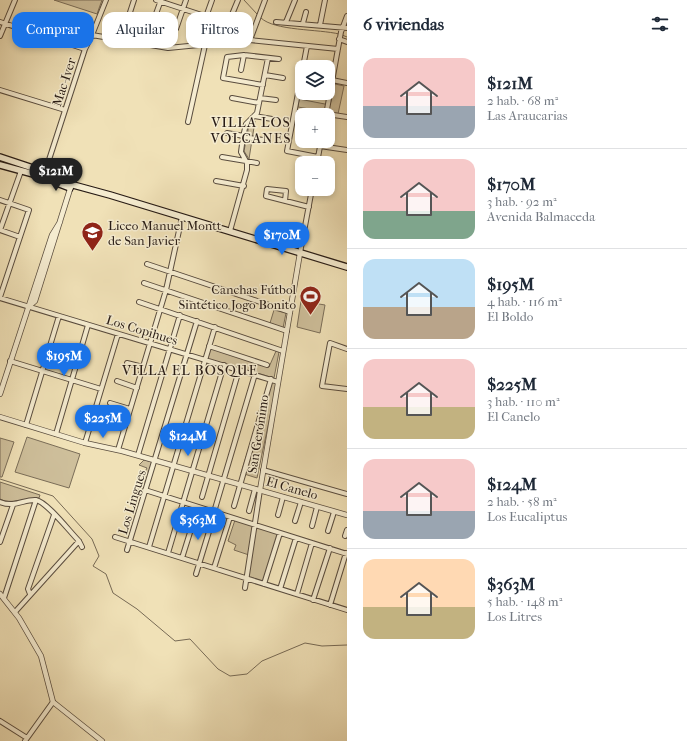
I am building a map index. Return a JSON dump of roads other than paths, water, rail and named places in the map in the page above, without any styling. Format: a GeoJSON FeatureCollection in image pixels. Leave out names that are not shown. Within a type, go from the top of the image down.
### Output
{"type":"FeatureCollection","features":[{"type":"Feature","properties":{"kind":"main road"},"geometry":{"type":"LineString","coordinates":[[0,158],[45,172],[54,179]]}},
{"type":"Feature","properties":{"kind":"main road"},"geometry":{"type":"LineString","coordinates":[[0,165],[54,179],[71,186],[230,231],[347,267]]}},
{"type":"Feature","properties":{"kind":"street"},"geometry":{"type":"LineString","coordinates":[[0,36],[15,0]]}},
{"type":"Feature","properties":{"kind":"street","name":"Mac-Iver"},"geometry":{"type":"LineString","coordinates":[[94,30],[106,0]]}},
{"type":"Feature","properties":{"kind":"street"},"geometry":{"type":"LineString","coordinates":[[130,12],[134,0]]}},
{"type":"Feature","properties":{"kind":"street"},"geometry":{"type":"LineString","coordinates":[[156,0],[193,12]]}},
{"type":"Feature","properties":{"kind":"street"},"geometry":{"type":"LineString","coordinates":[[178,23],[186,0]]}},
{"type":"Feature","properties":{"kind":"street"},"geometry":{"type":"LineString","coordinates":[[208,12],[212,0]]}},
{"type":"Feature","properties":{"kind":"street"},"geometry":{"type":"LineString","coordinates":[[233,12],[238,0]]}},
{"type":"Feature","properties":{"kind":"street"},"geometry":{"type":"LineString","coordinates":[[253,32],[265,0]]}},
{"type":"Feature","properties":{"kind":"street"},"geometry":{"type":"LineString","coordinates":[[286,22],[295,0]]}},
{"type":"Feature","properties":{"kind":"street"},"geometry":{"type":"LineString","coordinates":[[320,24],[325,0]]}},
{"type":"Feature","properties":{"kind":"street"},"geometry":{"type":"LineString","coordinates":[[157,12],[161,1]]}},
{"type":"Feature","properties":{"kind":"street"},"geometry":{"type":"LineString","coordinates":[[303,23],[306,12]]}},
{"type":"Feature","properties":{"kind":"street"},"geometry":{"type":"LineString","coordinates":[[335,64],[340,36],[345,27],[347,16]]}},
{"type":"Feature","properties":{"kind":"street"},"geometry":{"type":"LineString","coordinates":[[0,22],[85,49]]}},
{"type":"Feature","properties":{"kind":"street"},"geometry":{"type":"LineString","coordinates":[[276,22],[345,27]]}},
{"type":"Feature","properties":{"kind":"street"},"geometry":{"type":"LineString","coordinates":[[340,36],[347,42]]}},
{"type":"Feature","properties":{"kind":"street"},"geometry":{"type":"LineString","coordinates":[[253,40],[338,49]]}},
{"type":"Feature","properties":{"kind":"street"},"geometry":{"type":"LineString","coordinates":[[304,60],[307,46]]}},
{"type":"Feature","properties":{"kind":"street"},"geometry":{"type":"LineString","coordinates":[[188,122],[204,48]]}},
{"type":"Feature","properties":{"kind":"street","name":"Mac-Iver"},"geometry":{"type":"LineString","coordinates":[[45,172],[85,49]]}},
{"type":"Feature","properties":{"kind":"street"},"geometry":{"type":"LineString","coordinates":[[241,70],[244,55]]}},
{"type":"Feature","properties":{"kind":"street"},"geometry":{"type":"LineString","coordinates":[[263,85],[223,78],[227,56],[244,55],[279,59]]}},
{"type":"Feature","properties":{"kind":"street"},"geometry":{"type":"LineString","coordinates":[[230,231],[244,186],[247,170],[246,161],[241,152],[243,137],[246,124],[257,114],[268,58]]}},
{"type":"Feature","properties":{"kind":"street"},"geometry":{"type":"LineString","coordinates":[[265,75],[283,78]]}},
{"type":"Feature","properties":{"kind":"street"},"geometry":{"type":"LineString","coordinates":[[335,81],[347,83]]}},
{"type":"Feature","properties":{"kind":"street"},"geometry":{"type":"LineString","coordinates":[[0,90],[65,110]]}},
{"type":"Feature","properties":{"kind":"street"},"geometry":{"type":"LineString","coordinates":[[232,98],[259,103]]}},
{"type":"Feature","properties":{"kind":"street"},"geometry":{"type":"LineString","coordinates":[[260,98],[276,100]]}},
{"type":"Feature","properties":{"kind":"street"},"geometry":{"type":"LineString","coordinates":[[297,100],[287,151],[313,156]]}},
{"type":"Feature","properties":{"kind":"street"},"geometry":{"type":"LineString","coordinates":[[254,116],[272,119]]}},
{"type":"Feature","properties":{"kind":"street"},"geometry":{"type":"LineString","coordinates":[[335,116],[347,117]]}},
{"type":"Feature","properties":{"kind":"street"},"geometry":{"type":"LineString","coordinates":[[227,133],[263,140]]}},
{"type":"Feature","properties":{"kind":"street"},"geometry":{"type":"LineString","coordinates":[[334,148],[347,150]]}},
{"type":"Feature","properties":{"kind":"street"},"geometry":{"type":"LineString","coordinates":[[222,157],[257,163]]}},
{"type":"Feature","properties":{"kind":"street"},"geometry":{"type":"LineString","coordinates":[[20,237],[0,230],[21,171]]}},
{"type":"Feature","properties":{"kind":"street"},"geometry":{"type":"LineString","coordinates":[[216,181],[244,186]]}},
{"type":"Feature","properties":{"kind":"street"},"geometry":{"type":"LineString","coordinates":[[0,394],[28,307],[35,301],[71,186]]}},
{"type":"Feature","properties":{"kind":"street"},"geometry":{"type":"LineString","coordinates":[[285,201],[286,191],[267,189],[266,196],[285,201],[308,207]]}},
{"type":"Feature","properties":{"kind":"street","name":"San Gerónimo"},"geometry":{"type":"LineString","coordinates":[[244,588],[258,490],[264,470],[286,331],[310,196]]}},
{"type":"Feature","properties":{"kind":"street"},"geometry":{"type":"LineString","coordinates":[[0,200],[29,210],[0,298]]}},
{"type":"Feature","properties":{"kind":"street"},"geometry":{"type":"LineString","coordinates":[[118,450],[166,290],[182,217]]}},
{"type":"Feature","properties":{"kind":"street"},"geometry":{"type":"LineString","coordinates":[[148,264],[290,312]]}},
{"type":"Feature","properties":{"kind":"street"},"geometry":{"type":"LineString","coordinates":[[144,283],[286,331]]}},
{"type":"Feature","properties":{"kind":"street","name":"Los Copihues"},"geometry":{"type":"LineString","coordinates":[[0,298],[278,382]]}},
{"type":"Feature","properties":{"kind":"street"},"geometry":{"type":"LineString","coordinates":[[139,302],[161,308],[283,352]]}},
{"type":"Feature","properties":{"kind":"street"},"geometry":{"type":"LineString","coordinates":[[138,455],[180,315]]}},
{"type":"Feature","properties":{"kind":"street"},"geometry":{"type":"LineString","coordinates":[[26,425],[59,316]]}},
{"type":"Feature","properties":{"kind":"street","name":"Los Lingues"},"geometry":{"type":"LineString","coordinates":[[128,550],[197,321]]}},
{"type":"Feature","properties":{"kind":"street"},"geometry":{"type":"LineString","coordinates":[[56,434],[88,325]]}},
{"type":"Feature","properties":{"kind":"street"},"geometry":{"type":"LineString","coordinates":[[149,547],[215,327]]}},
{"type":"Feature","properties":{"kind":"street"},"geometry":{"type":"LineString","coordinates":[[85,443],[118,334]]}},
{"type":"Feature","properties":{"kind":"street"},"geometry":{"type":"LineString","coordinates":[[347,349],[330,344],[322,386],[347,389]]}},
{"type":"Feature","properties":{"kind":"street"},"geometry":{"type":"LineString","coordinates":[[209,346],[267,365]]}},
{"type":"Feature","properties":{"kind":"street"},"geometry":{"type":"LineString","coordinates":[[10,362],[101,389]]}},
{"type":"Feature","properties":{"kind":"street"},"geometry":{"type":"LineString","coordinates":[[126,363],[143,367]]}},
{"type":"Feature","properties":{"kind":"street"},"geometry":{"type":"LineString","coordinates":[[168,553],[224,365]]}},
{"type":"Feature","properties":{"kind":"street"},"geometry":{"type":"LineString","coordinates":[[202,497],[239,370]]}},
{"type":"Feature","properties":{"kind":"street"},"geometry":{"type":"LineString","coordinates":[[196,574],[255,374]]}},
{"type":"Feature","properties":{"kind":"street"},"geometry":{"type":"LineString","coordinates":[[234,506],[271,379]]}},
{"type":"Feature","properties":{"kind":"street"},"geometry":{"type":"LineString","coordinates":[[117,381],[137,388]]}},
{"type":"Feature","properties":{"kind":"street"},"geometry":{"type":"LineString","coordinates":[[110,403],[130,409]]}},
{"type":"Feature","properties":{"kind":"street","name":"El Canelo"},"geometry":{"type":"LineString","coordinates":[[0,417],[85,443],[174,465],[347,516]]}},
{"type":"Feature","properties":{"kind":"street"},"geometry":{"type":"LineString","coordinates":[[104,423],[124,429]]}},
{"type":"Feature","properties":{"kind":"street"},"geometry":{"type":"LineString","coordinates":[[264,470],[347,494]]}},
{"type":"Feature","properties":{"kind":"street"},"geometry":{"type":"LineString","coordinates":[[145,490],[347,554],[330,605]]}},
{"type":"Feature","properties":{"kind":"street"},"geometry":{"type":"LineString","coordinates":[[250,511],[258,490]]}},
{"type":"Feature","properties":{"kind":"street"},"geometry":{"type":"LineString","coordinates":[[278,515],[284,497]]}},
{"type":"Feature","properties":{"kind":"street"},"geometry":{"type":"LineString","coordinates":[[36,500],[2,596],[15,612],[41,656],[53,702],[102,741]]}},
{"type":"Feature","properties":{"kind":"street"},"geometry":{"type":"LineString","coordinates":[[0,502],[13,505],[36,500],[45,505],[79,541],[82,547]]}},
{"type":"Feature","properties":{"kind":"street"},"geometry":{"type":"LineString","coordinates":[[295,521],[301,502]]}},
{"type":"Feature","properties":{"kind":"street"},"geometry":{"type":"LineString","coordinates":[[0,542],[13,505]]}},
{"type":"Feature","properties":{"kind":"street"},"geometry":{"type":"LineString","coordinates":[[182,558],[198,507]]}},
{"type":"Feature","properties":{"kind":"street"},"geometry":{"type":"LineString","coordinates":[[312,526],[317,507]]}},
{"type":"Feature","properties":{"kind":"street"},"geometry":{"type":"LineString","coordinates":[[328,531],[334,512]]}},
{"type":"Feature","properties":{"kind":"street"},"geometry":{"type":"LineString","coordinates":[[30,594],[28,589],[54,515]]}},
{"type":"Feature","properties":{"kind":"street"},"geometry":{"type":"LineString","coordinates":[[214,568],[230,517]]}},
{"type":"Feature","properties":{"kind":"street"},"geometry":{"type":"LineString","coordinates":[[345,536],[347,530]]}},
{"type":"Feature","properties":{"kind":"street"},"geometry":{"type":"LineString","coordinates":[[264,584],[280,533]]}},
{"type":"Feature","properties":{"kind":"street"},"geometry":{"type":"LineString","coordinates":[[115,537],[313,600],[347,609]]}},
{"type":"Feature","properties":{"kind":"street"},"geometry":{"type":"LineString","coordinates":[[280,589],[296,538]]}},
{"type":"Feature","properties":{"kind":"street"},"geometry":{"type":"LineString","coordinates":[[15,612],[79,541]]}},
{"type":"Feature","properties":{"kind":"street"},"geometry":{"type":"LineString","coordinates":[[297,594],[312,543]]}},
{"type":"Feature","properties":{"kind":"street"},"geometry":{"type":"LineString","coordinates":[[313,600],[330,548]]}},
{"type":"Feature","properties":{"kind":"street"},"geometry":{"type":"LineString","coordinates":[[0,721],[26,739],[53,702]]}},
{"type":"Feature","properties":{"kind":"waterway"},"geometry":{"type":"LineString","coordinates":[[244,0],[257,14]]}},
{"type":"Feature","properties":{"kind":"waterway"},"geometry":{"type":"LineString","coordinates":[[261,18],[276,25],[339,34]]}},
{"type":"Feature","properties":{"kind":"waterway"},"geometry":{"type":"LineString","coordinates":[[342,35],[347,37]]}},
{"type":"Feature","properties":{"kind":"waterway"},"geometry":{"type":"LineString","coordinates":[[0,479],[53,496],[92,539],[99,556],[93,566],[106,574],[113,593],[137,609],[175,641],[190,639],[218,669],[230,676],[247,674],[262,661],[305,643],[322,646],[347,645]]}},
{"type":"Feature","properties":{"kind":"place","name":"Liceo Manuel Montt de San Javier"},"geometry":{"type":"Point","coordinates":[93,252]}},
{"type":"Feature","properties":{"kind":"place","name":"Canchas Fútbol Sintético Jogo Bonito"},"geometry":{"type":"Point","coordinates":[311,316]}},
{"type":"Feature","properties":{"kind":"district","name":"VILLA LOS VOLCANES"},"geometry":{"type":"Point","coordinates":[251,130]}},
{"type":"Feature","properties":{"kind":"district","name":"VILLA EL BOSQUE"},"geometry":{"type":"Point","coordinates":[190,370]}}]}
